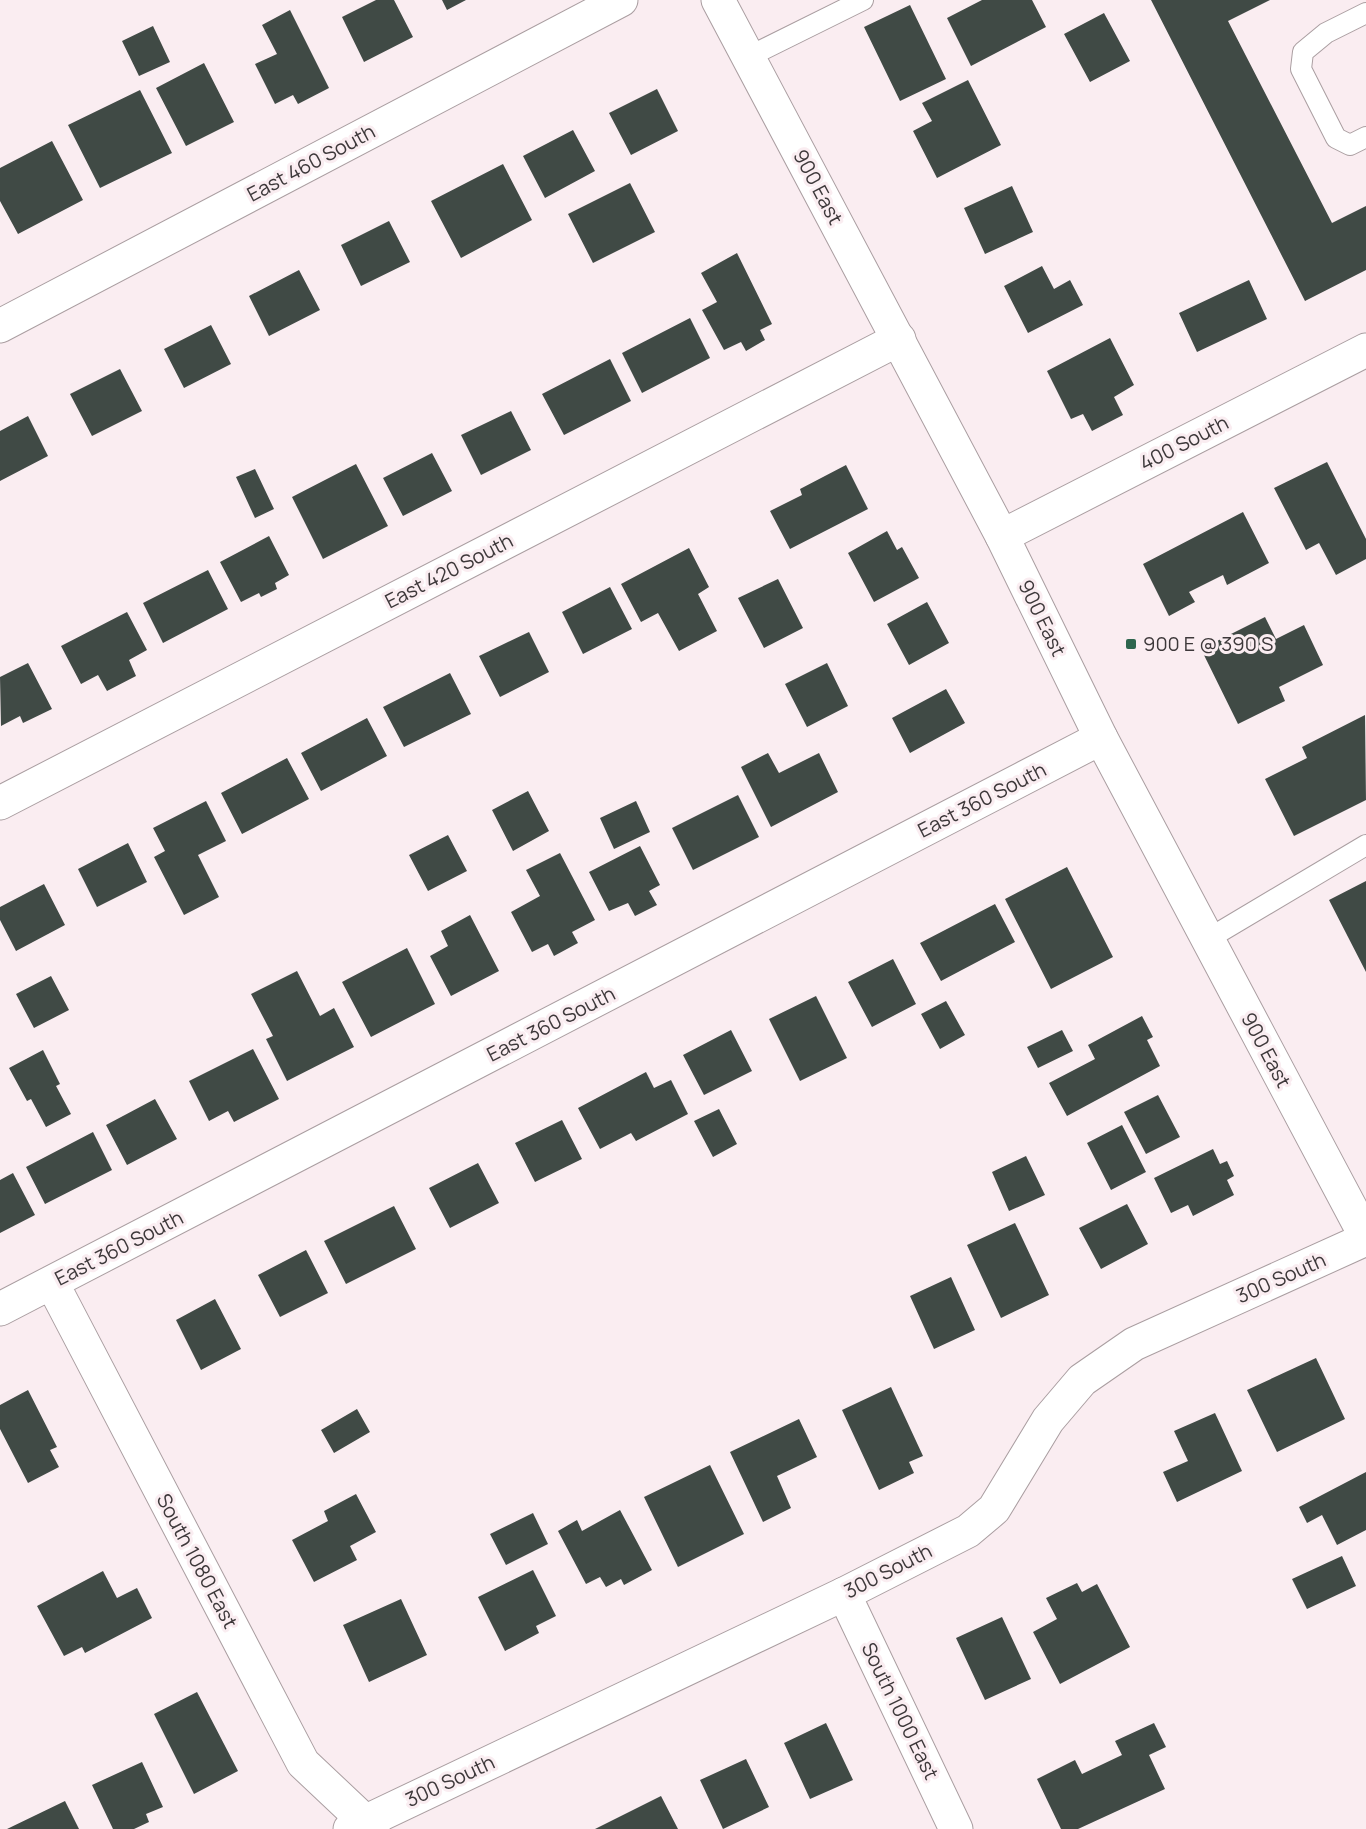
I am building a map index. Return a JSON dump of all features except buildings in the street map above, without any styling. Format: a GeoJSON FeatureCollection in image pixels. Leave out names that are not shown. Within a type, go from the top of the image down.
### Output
{"type":"FeatureCollection","features":[{"type":"Feature","properties":{"kind":"street","name":"East 460 South"},"geometry":{"type":"LineString","coordinates":[[0,326],[621,0]]}},
{"type":"Feature","properties":{"kind":"street","name":"900 East"},"geometry":{"type":"LineString","coordinates":[[718,0],[1002,536],[1101,738],[1366,1238]]}},
{"type":"Feature","properties":{"kind":"street","name":"East 420 South"},"geometry":{"type":"LineString","coordinates":[[0,803],[898,339]]}},
{"type":"Feature","properties":{"kind":"street","name":"400 South"},"geometry":{"type":"LineString","coordinates":[[1002,536],[1366,350]]}},
{"type":"Feature","properties":{"kind":"street","name":"East 360 South"},"geometry":{"type":"LineString","coordinates":[[0,1309],[1101,738]]}},
{"type":"Feature","properties":{"kind":"street","name":"300 South"},"geometry":{"type":"LineString","coordinates":[[363,1826],[844,1594],[968,1531],[994,1509],[1048,1420],[1082,1380],[1134,1344],[1366,1238]]}},
{"type":"Feature","properties":{"kind":"street","name":"South 1080 East"},"geometry":{"type":"LineString","coordinates":[[52,1283],[303,1763],[363,1826]]}},
{"type":"Feature","properties":{"kind":"street","name":"South 1000 East"},"geometry":{"type":"LineString","coordinates":[[844,1594],[956,1829]]}},
{"type":"Feature","properties":{"kind":"lane"},"geometry":{"type":"LineString","coordinates":[[748,57],[863,0]]}},
{"type":"Feature","properties":{"kind":"lane"},"geometry":{"type":"LineString","coordinates":[[1366,13],[1326,33],[1303,52],[1301,69],[1336,138],[1350,145],[1366,137]]}},
{"type":"Feature","properties":{"kind":"lane"},"geometry":{"type":"LineString","coordinates":[[1208,939],[1366,845]]}},
{"type":"Feature","properties":{"kind":"place","name":"900 E @ 390 S"},"geometry":{"type":"Point","coordinates":[1131,644]}}]}
